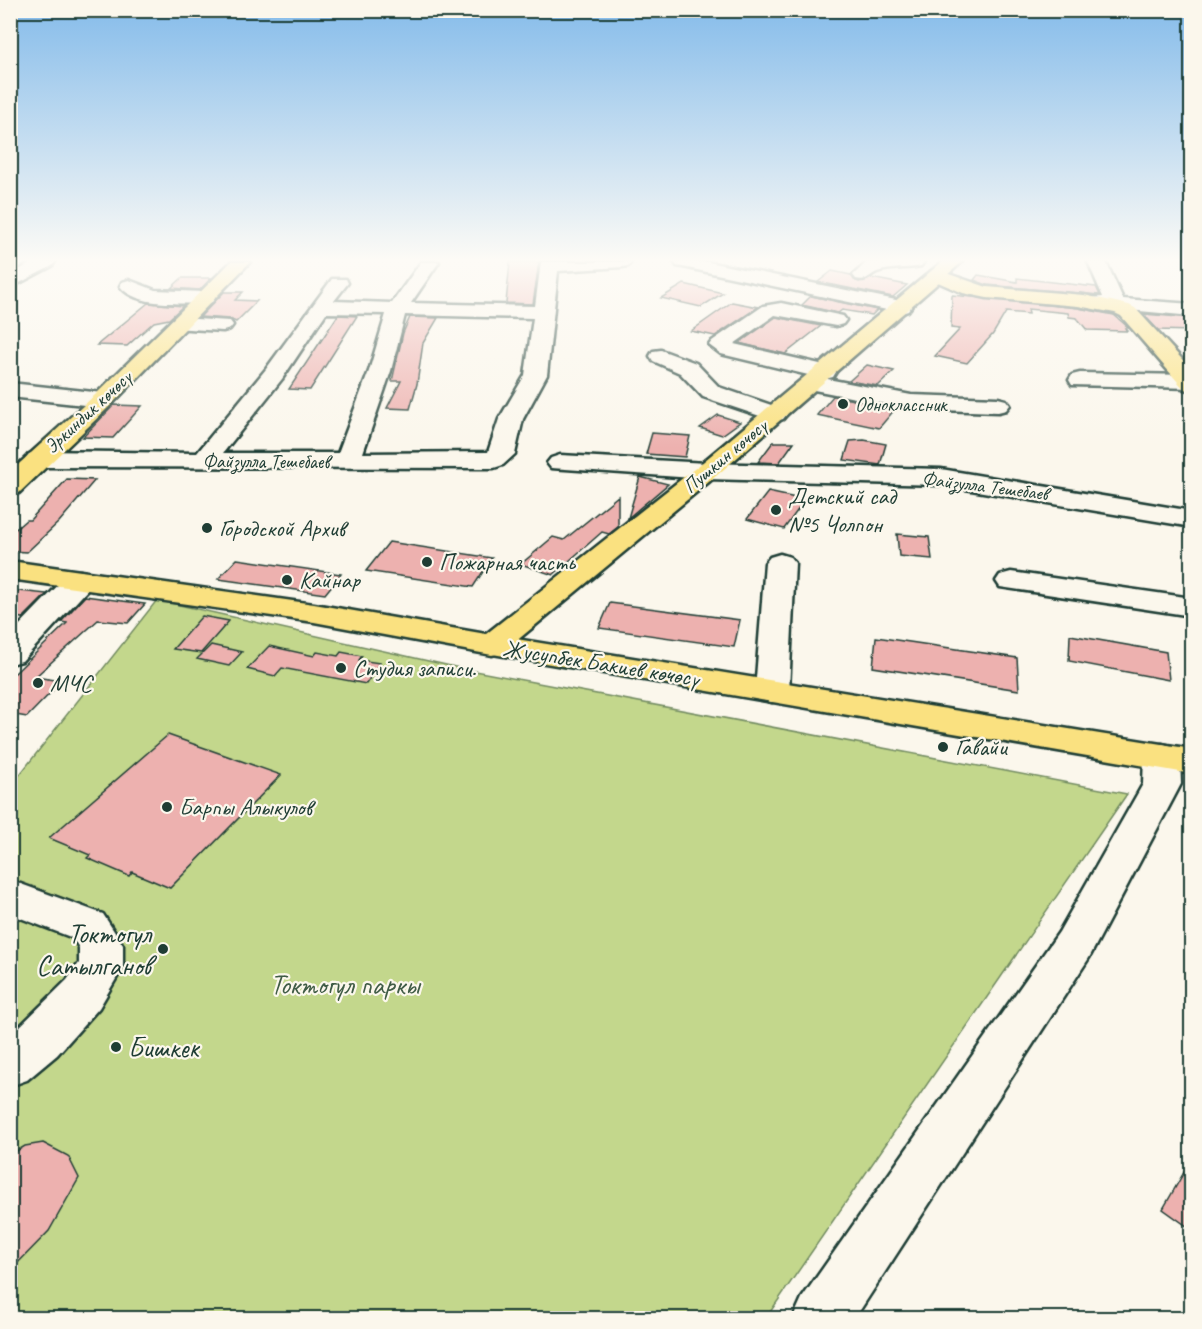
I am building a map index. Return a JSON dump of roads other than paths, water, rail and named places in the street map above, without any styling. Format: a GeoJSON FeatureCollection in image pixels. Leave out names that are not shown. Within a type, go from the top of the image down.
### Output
{"type":"FeatureCollection","features":[{"type":"Feature","properties":{"kind":"main road","name":"Эркиндик көчөсү"},"geometry":{"type":"LineString","coordinates":[[10,487],[103,400],[179,324]]}},
{"type":"Feature","properties":{"kind":"main road","name":"Пушкин көчөсү"},"geometry":{"type":"LineString","coordinates":[[492,645],[707,471],[881,324]]}},
{"type":"Feature","properties":{"kind":"main road"},"geometry":{"type":"LineString","coordinates":[[1139,324],[1188,375]]}},
{"type":"Feature","properties":{"kind":"main road","name":"Жусупбек Бакиев көчөсү"},"geometry":{"type":"LineString","coordinates":[[10,570],[314,613],[492,645],[1177,759]]}},
{"type":"Feature","properties":{"kind":"street"},"geometry":{"type":"LineString","coordinates":[[180,324],[223,325]]}},
{"type":"Feature","properties":{"kind":"street"},"geometry":{"type":"LineString","coordinates":[[204,461],[274,374],[308,324]]}},
{"type":"Feature","properties":{"kind":"street"},"geometry":{"type":"LineString","coordinates":[[348,461],[380,371],[393,324]]}},
{"type":"Feature","properties":{"kind":"street","name":"Файзулла Тешебаев"},"geometry":{"type":"LineString","coordinates":[[38,459],[494,460],[502,454],[510,419],[536,375],[542,324]]}},
{"type":"Feature","properties":{"kind":"street"},"geometry":{"type":"LineString","coordinates":[[750,324],[719,345],[728,350],[818,378],[911,402],[998,405]]}},
{"type":"Feature","properties":{"kind":"street"},"geometry":{"type":"LineString","coordinates":[[661,356],[688,368],[711,392],[775,414]]}},
{"type":"Feature","properties":{"kind":"street"},"geometry":{"type":"LineString","coordinates":[[1080,380],[1188,375]]}},
{"type":"Feature","properties":{"kind":"street"},"geometry":{"type":"LineString","coordinates":[[10,390],[103,400]]}},
{"type":"Feature","properties":{"kind":"street","name":"Файзулла Тешебаев"},"geometry":{"type":"LineString","coordinates":[[560,463],[707,471],[941,477],[1191,519]]}},
{"type":"Feature","properties":{"kind":"street"},"geometry":{"type":"LineString","coordinates":[[772,691],[780,563]]}},
{"type":"Feature","properties":{"kind":"street"},"geometry":{"type":"LineString","coordinates":[[10,654],[80,580]]}},
{"type":"Feature","properties":{"kind":"street"},"geometry":{"type":"LineString","coordinates":[[1011,581],[1191,607]]}},
{"type":"Feature","properties":{"kind":"street"},"geometry":{"type":"LineString","coordinates":[[822,1318],[1074,945],[1177,759]]}},
{"type":"Feature","properties":{"kind":"street"},"geometry":{"type":"LineString","coordinates":[[10,896],[88,926],[101,945],[101,967],[82,994],[40,1040],[10,1065]]}},
{"type":"Feature","properties":{"kind":"place","name":"Одноклассник"},"geometry":{"type":"Point","coordinates":[843,404]}},
{"type":"Feature","properties":{"kind":"place","name":"Детский сад №5 Чолпон"},"geometry":{"type":"Point","coordinates":[776,510]}},
{"type":"Feature","properties":{"kind":"place","name":"Городской Архив"},"geometry":{"type":"Point","coordinates":[207,528]}},
{"type":"Feature","properties":{"kind":"place","name":"Пожарная часть"},"geometry":{"type":"Point","coordinates":[427,562]}},
{"type":"Feature","properties":{"kind":"place","name":"Кайнар"},"geometry":{"type":"Point","coordinates":[287,580]}},
{"type":"Feature","properties":{"kind":"place","name":"Студия записи."},"geometry":{"type":"Point","coordinates":[341,668]}},
{"type":"Feature","properties":{"kind":"place","name":"МЧС"},"geometry":{"type":"Point","coordinates":[38,683]}},
{"type":"Feature","properties":{"kind":"place","name":"Гавайи"},"geometry":{"type":"Point","coordinates":[943,747]}},
{"type":"Feature","properties":{"kind":"place","name":"Барпы Алыкулов"},"geometry":{"type":"Point","coordinates":[167,807]}},
{"type":"Feature","properties":{"kind":"place","name":"Токтогул Сатылганов"},"geometry":{"type":"Point","coordinates":[163,949]}},
{"type":"Feature","properties":{"kind":"place","name":"Бишкек"},"geometry":{"type":"Point","coordinates":[116,1047]}},
{"type":"Feature","properties":{"kind":"park label","name":"Токтогул паркы"},"geometry":{"type":"Point","coordinates":[345,984]}}]}
